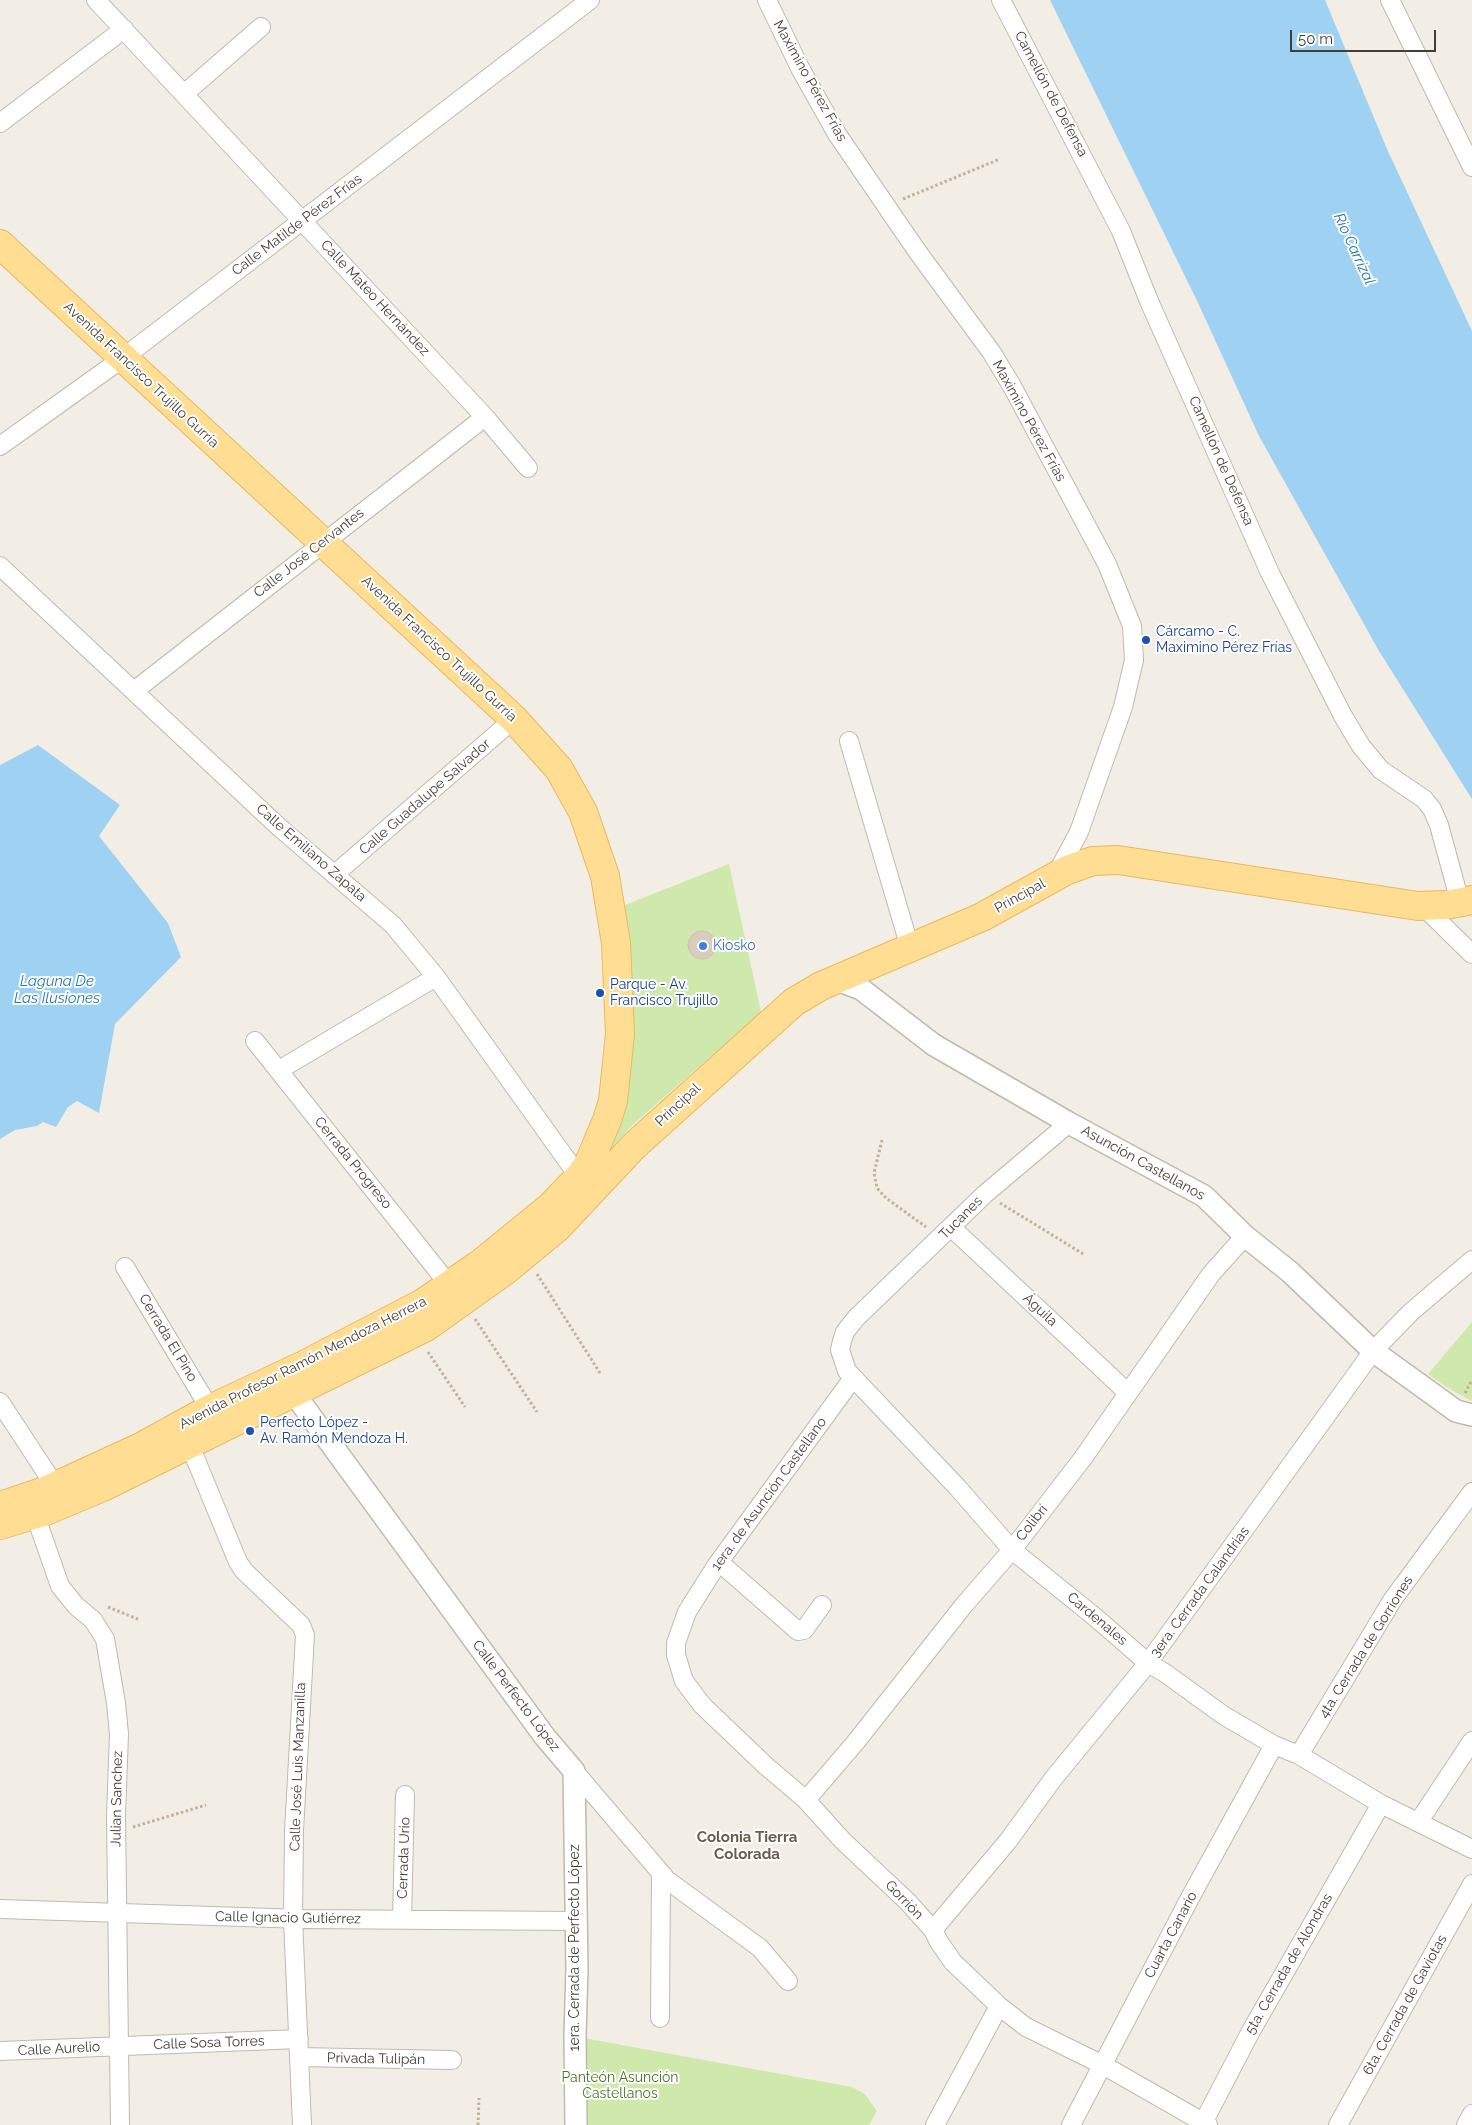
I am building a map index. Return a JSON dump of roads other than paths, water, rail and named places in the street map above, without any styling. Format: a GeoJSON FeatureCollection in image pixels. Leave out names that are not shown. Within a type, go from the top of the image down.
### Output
{"type":"FeatureCollection","features":[{"type":"Feature","properties":{"kind":"main road","name":"Avenida Francisco Trujillo Gurría"},"geometry":{"type":"LineString","coordinates":[[0,244],[514,719],[544,750],[571,788],[589,829],[605,876],[616,943],[620,1012],[618,1067],[607,1120],[588,1163],[579,1178]]}},
{"type":"Feature","properties":{"kind":"main road","name":"Principal"},"geometry":{"type":"LineString","coordinates":[[635,1145],[794,1002],[806,994],[1005,905],[1054,877],[1093,861],[1132,861],[1423,906],[1466,901]]}},
{"type":"Feature","properties":{"kind":"main road"},"geometry":{"type":"LineString","coordinates":[[607,1120],[609,1134],[613,1140],[623,1146],[635,1145]]}},
{"type":"Feature","properties":{"kind":"main road","name":"Avenida Profesor Ramón Mendoza Herrera"},"geometry":{"type":"LineString","coordinates":[[0,1506],[32,1506],[103,1488],[186,1435],[287,1384],[387,1323],[457,1294],[525,1255],[557,1228],[635,1145]]}},
{"type":"Feature","properties":{"kind":"main road","name":"Avenida Profesor Ramón Mendoza Herrera"},"geometry":{"type":"LineString","coordinates":[[0,1525],[32,1506],[55,1486],[141,1447],[186,1435],[210,1409],[287,1384],[416,1333],[579,1178]]}},
{"type":"Feature","properties":{"kind":"street","name":"Calle Mateo Hernández"},"geometry":{"type":"LineString","coordinates":[[96,0],[485,417],[528,468]]}},
{"type":"Feature","properties":{"kind":"street","name":"Calle Matilde Pérez Frías"},"geometry":{"type":"LineString","coordinates":[[0,446],[123,358],[590,0]]}},
{"type":"Feature","properties":{"kind":"street","name":"Maximino Pérez Frías"},"geometry":{"type":"LineString","coordinates":[[766,0],[817,100],[886,206],[992,353],[1107,564],[1132,626],[1134,660],[1123,707],[1082,824],[1066,860],[1054,877]]}},
{"type":"Feature","properties":{"kind":"street","name":"Camellón de Defensa"},"geometry":{"type":"LineString","coordinates":[[1001,0],[1110,209],[1270,573],[1334,700],[1361,746],[1381,770],[1424,799],[1432,810],[1439,824],[1466,901]]}},
{"type":"Feature","properties":{"kind":"street"},"geometry":{"type":"LineString","coordinates":[[1390,0],[1472,166]]}},
{"type":"Feature","properties":{"kind":"street"},"geometry":{"type":"LineString","coordinates":[[184,94],[261,27]]}},
{"type":"Feature","properties":{"kind":"street"},"geometry":{"type":"LineString","coordinates":[[0,123],[124,29]]}},
{"type":"Feature","properties":{"kind":"street","name":"Calle José Cervantes"},"geometry":{"type":"LineString","coordinates":[[134,691],[485,417]]}},
{"type":"Feature","properties":{"kind":"street","name":"Calle Emiliano Zapata"},"geometry":{"type":"LineString","coordinates":[[0,566],[279,827],[394,925],[436,977],[579,1178]]}},
{"type":"Feature","properties":{"kind":"street","name":"Calle Guadalupe Salvador"},"geometry":{"type":"LineString","coordinates":[[335,874],[514,719]]}},
{"type":"Feature","properties":{"kind":"street"},"geometry":{"type":"LineString","coordinates":[[849,741],[910,948]]}},
{"type":"Feature","properties":{"kind":"street"},"geometry":{"type":"LineString","coordinates":[[1423,906],[1472,954]]}},
{"type":"Feature","properties":{"kind":"street"},"geometry":{"type":"LineString","coordinates":[[279,1070],[436,977]]}},
{"type":"Feature","properties":{"kind":"street","name":"Asunción Castellanos"},"geometry":{"type":"LineString","coordinates":[[837,980],[861,989],[934,1046],[1069,1123],[1204,1196],[1245,1236],[1290,1272],[1373,1351],[1456,1411],[1472,1415]]}},
{"type":"Feature","properties":{"kind":"street","name":"Cerrada Progreso"},"geometry":{"type":"LineString","coordinates":[[256,1041],[457,1294]]}},
{"type":"Feature","properties":{"kind":"street","name":"Tucanes"},"geometry":{"type":"LineString","coordinates":[[856,1318],[947,1233],[985,1194],[1069,1123]]}},
{"type":"Feature","properties":{"kind":"street","name":"Águila"},"geometry":{"type":"LineString","coordinates":[[947,1233],[1128,1393]]}},
{"type":"Feature","properties":{"kind":"street","name":"Colibrí"},"geometry":{"type":"LineString","coordinates":[[806,1800],[855,1743],[964,1605],[1012,1550],[1082,1458],[1211,1274],[1245,1236]]}},
{"type":"Feature","properties":{"kind":"street","name":"3era. Cerrada Calandrias"},"geometry":{"type":"LineString","coordinates":[[933,1930],[1008,1841],[1053,1779],[1148,1663],[1373,1351],[1411,1312],[1472,1260]]}},
{"type":"Feature","properties":{"kind":"street","name":"Cerrada El Pino"},"geometry":{"type":"LineString","coordinates":[[125,1267],[210,1409]]}},
{"type":"Feature","properties":{"kind":"street","name":"Cardenales"},"geometry":{"type":"LineString","coordinates":[[856,1318],[845,1332],[840,1350],[843,1361],[853,1378],[958,1488],[1012,1550],[1095,1617],[1148,1663],[1166,1673],[1223,1715],[1274,1745],[1300,1756],[1381,1804],[1420,1821],[1472,1849]]}},
{"type":"Feature","properties":{"kind":"street","name":"1era. de Asunción Castellano"},"geometry":{"type":"LineString","coordinates":[[687,1612],[719,1562],[853,1378]]}},
{"type":"Feature","properties":{"kind":"street","name":"Calle Perfecto López"},"geometry":{"type":"LineString","coordinates":[[287,1384],[545,1737],[574,1772],[661,1874],[760,1948],[788,1981]]}},
{"type":"Feature","properties":{"kind":"street"},"geometry":{"type":"LineString","coordinates":[[0,1402],[55,1486]]}},
{"type":"Feature","properties":{"kind":"street","name":"Calle José Luis Manzanilla"},"geometry":{"type":"LineString","coordinates":[[186,1435],[238,1562],[248,1575],[301,1625],[305,1634],[294,1822],[293,1919],[302,2125]]}},
{"type":"Feature","properties":{"kind":"street","name":"4ta. Cerrada de Gorriones"},"geometry":{"type":"LineString","coordinates":[[1300,1756],[1393,1600],[1472,1492]]}},
{"type":"Feature","properties":{"kind":"street","name":"Julian Sanchez"},"geometry":{"type":"LineString","coordinates":[[32,1506],[60,1586],[76,1606],[93,1620],[105,1639],[112,1675],[119,1734],[116,1832],[120,2125]]}},
{"type":"Feature","properties":{"kind":"street"},"geometry":{"type":"LineString","coordinates":[[719,1562],[798,1631],[806,1627],[822,1604]]}},
{"type":"Feature","properties":{"kind":"street","name":"Gorrión"},"geometry":{"type":"LineString","coordinates":[[687,1612],[676,1643],[676,1655],[684,1681],[702,1705],[766,1766],[806,1800],[933,1930],[953,1962],[999,2006],[1026,2027],[1103,2065],[1204,2124]]}},
{"type":"Feature","properties":{"kind":"street"},"geometry":{"type":"LineString","coordinates":[[1420,1821],[1472,1741]]}},
{"type":"Feature","properties":{"kind":"street","name":"Cuarta Canario"},"geometry":{"type":"LineString","coordinates":[[1071,2125],[1191,1896],[1274,1745]]}},
{"type":"Feature","properties":{"kind":"street","name":"1era. Cerrada de Perfecto López"},"geometry":{"type":"LineString","coordinates":[[574,1772],[576,2125]]}},
{"type":"Feature","properties":{"kind":"street","name":"Cerrada Urio"},"geometry":{"type":"LineString","coordinates":[[402,1920],[406,1795]]}},
{"type":"Feature","properties":{"kind":"street","name":"5ta. Cerrada de Alondras"},"geometry":{"type":"LineString","coordinates":[[1204,2124],[1251,2030],[1381,1804]]}},
{"type":"Feature","properties":{"kind":"street"},"geometry":{"type":"LineString","coordinates":[[660,2018],[661,1874]]}},
{"type":"Feature","properties":{"kind":"street","name":"6ta. Cerrada de Gaviotas"},"geometry":{"type":"LineString","coordinates":[[1338,2125],[1472,1884]]}},
{"type":"Feature","properties":{"kind":"street","name":"Calle Ignacio Gutiérrez"},"geometry":{"type":"LineString","coordinates":[[0,1909],[293,1919],[576,1921]]}},
{"type":"Feature","properties":{"kind":"street"},"geometry":{"type":"LineString","coordinates":[[935,2125],[999,2006]]}},
{"type":"Feature","properties":{"kind":"street","name":"Calle Sosa Torres"},"geometry":{"type":"LineString","coordinates":[[119,2046],[299,2039]]}},
{"type":"Feature","properties":{"kind":"street","name":"Calle Aurelio"},"geometry":{"type":"LineString","coordinates":[[0,2051],[119,2046]]}},
{"type":"Feature","properties":{"kind":"street","name":"Privada Tulipán"},"geometry":{"type":"LineString","coordinates":[[300,2057],[452,2060]]}},
{"type":"Feature","properties":{"kind":"street"},"geometry":{"type":"LineString","coordinates":[[1466,2125],[1472,2114]]}},
{"type":"Feature","properties":{"kind":"water","name":"Rio Carrizal"},"geometry":{"type":"Polygon","coordinates":[[[1050,0],[1325,0],[1387,149],[1472,331],[1472,799],[1379,651],[1259,436],[1199,305],[1050,0]]]}},
{"type":"Feature","properties":{"kind":"water","name":"Laguna De Las Ilusiones"},"geometry":{"type":"Polygon","coordinates":[[[38,745],[120,805],[99,836],[168,923],[181,957],[115,1024],[99,1113],[77,1101],[68,1107],[56,1127],[43,1122],[37,1126],[15,1130],[0,1139],[0,765],[38,745]]]}},
{"type":"Feature","properties":{"kind":"place","name":"Cárcamo - C. Maximino Pérez Frías"},"geometry":{"type":"Point","coordinates":[1146,640]}},
{"type":"Feature","properties":{"kind":"place","name":"Kiosko"},"geometry":{"type":"Point","coordinates":[703,946]}},
{"type":"Feature","properties":{"kind":"place","name":"Parque - Av. Francisco Trujillo"},"geometry":{"type":"Point","coordinates":[600,993]}},
{"type":"Feature","properties":{"kind":"place","name":"Perfecto López - Av. Ramón Mendoza H."},"geometry":{"type":"Point","coordinates":[250,1431]}},
{"type":"Feature","properties":{"kind":"district","name":"Colonia Tierra Colorada"},"geometry":{"type":"Point","coordinates":[747,1846]}},
{"type":"Feature","properties":{"kind":"park label","name":"Panteón Asunción Castellanos"},"geometry":{"type":"Point","coordinates":[620,2086]}}]}
